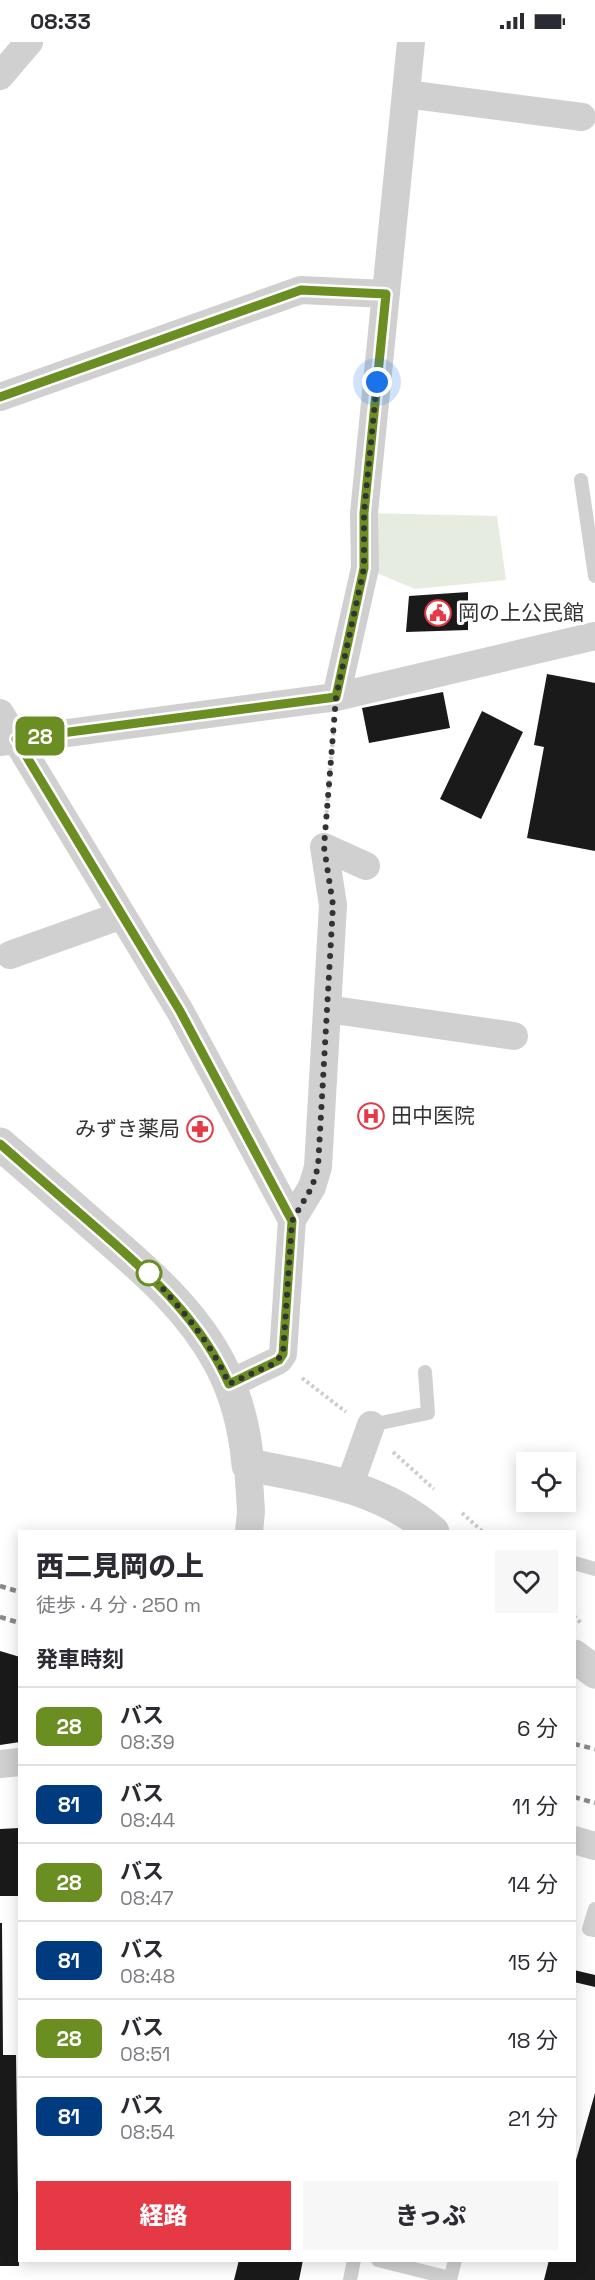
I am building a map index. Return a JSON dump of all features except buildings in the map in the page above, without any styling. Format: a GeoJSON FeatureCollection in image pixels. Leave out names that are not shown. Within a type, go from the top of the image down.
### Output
{"type":"FeatureCollection","features":[{"type":"Feature","properties":{"kind":"street"},"geometry":{"type":"LineString","coordinates":[[0,76],[29,42]]}},
{"type":"Feature","properties":{"kind":"street"},"geometry":{"type":"LineString","coordinates":[[336,697],[364,568],[364,513],[411,42]]}},
{"type":"Feature","properties":{"kind":"street"},"geometry":{"type":"LineString","coordinates":[[406,94],[582,117]]}},
{"type":"Feature","properties":{"kind":"street"},"geometry":{"type":"LineString","coordinates":[[0,397],[301,290],[386,294]]}},
{"type":"Feature","properties":{"kind":"street"},"geometry":{"type":"LineString","coordinates":[[8,741],[336,697],[595,636]]}},
{"type":"Feature","properties":{"kind":"street"},"geometry":{"type":"LineString","coordinates":[[0,713],[8,741],[122,915],[180,1011],[292,1221]]}},
{"type":"Feature","properties":{"kind":"street"},"geometry":{"type":"LineString","coordinates":[[324,847],[366,866]]}},
{"type":"Feature","properties":{"kind":"street"},"geometry":{"type":"LineString","coordinates":[[229,1384],[273,1364],[283,1354],[292,1221],[312,1187],[318,1167],[333,905],[324,847]]}},
{"type":"Feature","properties":{"kind":"street"},"geometry":{"type":"LineString","coordinates":[[10,955],[122,915]]}},
{"type":"Feature","properties":{"kind":"street"},"geometry":{"type":"LineString","coordinates":[[327,1009],[514,1036]]}},
{"type":"Feature","properties":{"kind":"street"},"geometry":{"type":"LineString","coordinates":[[0,1144],[152,1276],[206,1341],[220,1363],[229,1384],[247,1449],[251,1511],[249,1530]]}},
{"type":"Feature","properties":{"kind":"street"},"geometry":{"type":"LineString","coordinates":[[349,1487],[370,1428]]}},
{"type":"Feature","properties":{"kind":"street"},"geometry":{"type":"LineString","coordinates":[[248,1465],[349,1487],[396,1504],[430,1530]]}},
{"type":"Feature","properties":{"kind":"street"},"geometry":{"type":"LineString","coordinates":[[576,1658],[595,1672]]}},
{"type":"Feature","properties":{"kind":"street"},"geometry":{"type":"LineString","coordinates":[[0,1764],[18,1762]]}},
{"type":"Feature","properties":{"kind":"street"},"geometry":{"type":"LineString","coordinates":[[576,1841],[595,1846]]}},
{"type":"Feature","properties":{"kind":"lane"},"geometry":{"type":"LineString","coordinates":[[581,480],[595,576]]}},
{"type":"Feature","properties":{"kind":"lane"},"geometry":{"type":"LineString","coordinates":[[370,1428],[428,1413],[425,1372]]}},
{"type":"Feature","properties":{"kind":"lane"},"geometry":{"type":"LineString","coordinates":[[576,1564],[595,1569]]}},
{"type":"Feature","properties":{"kind":"lane"},"geometry":{"type":"LineString","coordinates":[[595,1909],[589,1929],[595,1930]]}},
{"type":"Feature","properties":{"kind":"lane"},"geometry":{"type":"LineString","coordinates":[[350,2280],[354,2262]]}},
{"type":"Feature","properties":{"kind":"lane"},"geometry":{"type":"LineString","coordinates":[[386,2262],[450,2279],[454,2262]]}},
{"type":"Feature","properties":{"kind":"path"},"geometry":{"type":"LineString","coordinates":[[324,847],[336,697]]}},
{"type":"Feature","properties":{"kind":"path"},"geometry":{"type":"LineString","coordinates":[[291,1379],[303,1378],[370,1428],[439,1493]]}},
{"type":"Feature","properties":{"kind":"path"},"geometry":{"type":"LineString","coordinates":[[456,1508],[481,1530]]}},
{"type":"Feature","properties":{"kind":"shaded area"},"geometry":{"type":"Polygon","coordinates":[[[364,513],[497,516],[506,580],[415,589],[365,568],[364,513]]]}},
{"type":"Feature","properties":{"kind":"railway"},"geometry":{"type":"LineString","coordinates":[[0,1586],[18,1591]]}},
{"type":"Feature","properties":{"kind":"railway"},"geometry":{"type":"LineString","coordinates":[[0,1617],[18,1622]]}},
{"type":"Feature","properties":{"kind":"railway"},"geometry":{"type":"LineString","coordinates":[[576,1744],[595,1749]]}},
{"type":"Feature","properties":{"kind":"railway"},"geometry":{"type":"LineString","coordinates":[[576,1798],[595,1803]]}},
{"type":"Feature","properties":{"kind":"bus line","name":"28"},"geometry":{"type":"LineString","coordinates":[[0,397],[301,290],[386,294],[364,513],[364,568],[336,697],[16,739],[180,1011],[292,1221],[283,1354],[279,1360],[229,1384],[220,1363],[197,1328],[152,1276],[0,1144]]}},
{"type":"Feature","properties":{"kind":"place","name":"岡の上公民館"},"geometry":{"type":"Point","coordinates":[438,613]}},
{"type":"Feature","properties":{"kind":"place","name":"田中医院"},"geometry":{"type":"Point","coordinates":[371,1116]}},
{"type":"Feature","properties":{"kind":"place","name":"みずき薬局"},"geometry":{"type":"Point","coordinates":[200,1129]}},
{"type":"Feature","properties":{"kind":"route"},"geometry":{"type":"LineString","coordinates":[[149,1273],[197,1328],[220,1363],[229,1384],[273,1364],[283,1354],[292,1221],[312,1187],[318,1167],[333,905],[324,847],[336,697],[364,568],[364,513],[377,382]]}}]}
